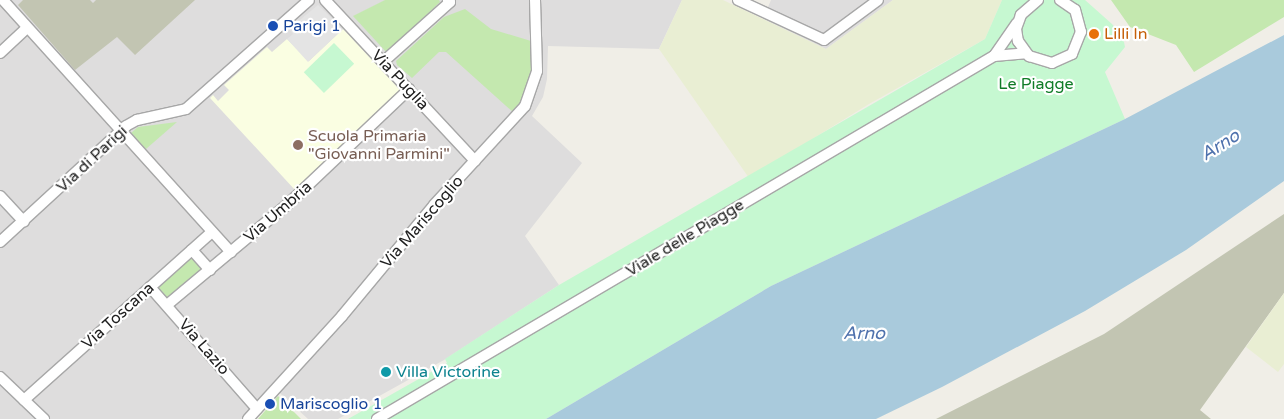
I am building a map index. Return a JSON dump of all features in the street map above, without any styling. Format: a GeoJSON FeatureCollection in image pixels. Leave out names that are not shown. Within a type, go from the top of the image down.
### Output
{"type":"FeatureCollection","features":[{"type":"Feature","properties":{"kind":"street"},"geometry":{"type":"LineString","coordinates":[[3,0],[119,133],[230,252]]}},
{"type":"Feature","properties":{"kind":"street","name":"Via di Parigi"},"geometry":{"type":"LineString","coordinates":[[0,242],[119,133],[136,120],[186,109],[309,0]]}},
{"type":"Feature","properties":{"kind":"street","name":"Via Puglia"},"geometry":{"type":"LineString","coordinates":[[325,0],[475,161]]}},
{"type":"Feature","properties":{"kind":"street"},"geometry":{"type":"LineString","coordinates":[[383,62],[450,2],[448,0]]}},
{"type":"Feature","properties":{"kind":"street","name":"Via Mariscoglio"},"geometry":{"type":"LineString","coordinates":[[248,419],[342,316],[428,211],[517,117],[532,95],[537,72],[535,0]]}},
{"type":"Feature","properties":{"kind":"street"},"geometry":{"type":"LineString","coordinates":[[738,0],[824,40],[878,0]]}},
{"type":"Feature","properties":{"kind":"street","name":"Viale delle Piagge"},"geometry":{"type":"LineString","coordinates":[[376,419],[994,56],[1026,7],[1038,0]]}},
{"type":"Feature","properties":{"kind":"street"},"geometry":{"type":"LineString","coordinates":[[1017,23],[1018,40],[1026,53],[1037,61],[1052,63],[1065,59],[1076,48],[1082,32],[1080,21],[1072,7],[1060,0]]}},
{"type":"Feature","properties":{"kind":"street"},"geometry":{"type":"LineString","coordinates":[[0,52],[27,28]]}},
{"type":"Feature","properties":{"kind":"street","name":"Viale delle Piagge"},"geometry":{"type":"LineString","coordinates":[[994,56],[1026,53]]}},
{"type":"Feature","properties":{"kind":"street","name":"Via Umbria"},"geometry":{"type":"LineString","coordinates":[[167,305],[309,186],[409,89]]}},
{"type":"Feature","properties":{"kind":"street"},"geometry":{"type":"LineString","coordinates":[[0,196],[24,222]]}},
{"type":"Feature","properties":{"kind":"street","name":"Via Toscana"},"geometry":{"type":"LineString","coordinates":[[24,400],[212,232]]}},
{"type":"Feature","properties":{"kind":"street"},"geometry":{"type":"LineString","coordinates":[[192,250],[210,270]]}},
{"type":"Feature","properties":{"kind":"street","name":"Via Lazio"},"geometry":{"type":"LineString","coordinates":[[150,287],[257,409]]}},
{"type":"Feature","properties":{"kind":"street"},"geometry":{"type":"LineString","coordinates":[[0,377],[44,419]]}},
{"type":"Feature","properties":{"kind":"shaded area"},"geometry":{"type":"Polygon","coordinates":[[[0,0],[682,0],[659,49],[548,46],[547,79],[543,97],[532,116],[582,163],[525,236],[559,285],[444,360],[338,419],[308,419],[271,385],[242,419],[0,419],[0,0]]]}},
{"type":"Feature","properties":{"kind":"shaded area"},"geometry":{"type":"Polygon","coordinates":[[[23,0],[90,0],[93,3],[96,0],[195,0],[135,55],[117,37],[75,70],[18,5],[23,0]]]}},
{"type":"Feature","properties":{"kind":"shaded area"},"geometry":{"type":"Polygon","coordinates":[[[682,0],[723,0],[826,49],[893,0],[1002,0],[985,39],[869,104],[749,178],[659,49],[682,0]]]}},
{"type":"Feature","properties":{"kind":"shaded area"},"geometry":{"type":"Polygon","coordinates":[[[771,0],[893,0],[826,49],[763,19],[771,0]]]}},
{"type":"Feature","properties":{"kind":"shaded area"},"geometry":{"type":"Polygon","coordinates":[[[318,5],[343,29],[308,62],[287,39],[293,34],[289,29],[318,5]]]}},
{"type":"Feature","properties":{"kind":"shaded area","name":"Scuola Primaria \"Giovanni Parmini\""},"geometry":{"type":"Polygon","coordinates":[[[343,29],[400,90],[295,190],[210,98],[213,95],[218,101],[229,90],[224,85],[267,47],[272,52],[287,39],[309,61],[343,29]]]}},
{"type":"Feature","properties":{"kind":"shaded area"},"geometry":{"type":"Polygon","coordinates":[[[1284,214],[1284,293],[1200,410],[1211,419],[936,419],[1104,334],[1284,214]]]}},
{"type":"Feature","properties":{"kind":"shaded area"},"geometry":{"type":"Polygon","coordinates":[[[1284,293],[1284,364],[1278,372],[1246,347],[1284,293]]]}},
{"type":"Feature","properties":{"kind":"green space"},"geometry":{"type":"Polygon","coordinates":[[[385,0],[439,0],[440,2],[387,53],[353,16],[385,0]]]}},
{"type":"Feature","properties":{"kind":"green space","name":"Le Piagge"},"geometry":{"type":"Polygon","coordinates":[[[1002,0],[1085,0],[1112,24],[1123,37],[1125,47],[1105,72],[1125,119],[771,286],[546,419],[348,419],[447,363],[445,359],[559,285],[985,39],[1002,0]]]}},
{"type":"Feature","properties":{"kind":"green space"},"geometry":{"type":"Polygon","coordinates":[[[1111,0],[1284,0],[1284,17],[1194,72],[1176,45],[1130,27],[1111,0]]]}},
{"type":"Feature","properties":{"kind":"green space"},"geometry":{"type":"Polygon","coordinates":[[[465,9],[491,29],[531,41],[532,78],[528,92],[514,113],[446,52],[439,52],[412,78],[397,65],[396,61],[444,17],[465,9]]]}},
{"type":"Feature","properties":{"kind":"green space"},"geometry":{"type":"Polygon","coordinates":[[[334,43],[354,64],[324,93],[304,72],[334,43]]]}},
{"type":"Feature","properties":{"kind":"green space"},"geometry":{"type":"Polygon","coordinates":[[[177,122],[146,149],[131,133],[138,127],[177,122]]]}},
{"type":"Feature","properties":{"kind":"green space"},"geometry":{"type":"Polygon","coordinates":[[[192,257],[203,269],[167,297],[158,287],[192,257]]]}},
{"type":"Feature","properties":{"kind":"green space"},"geometry":{"type":"Polygon","coordinates":[[[278,396],[301,419],[258,419],[278,396]]]}},
{"type":"Feature","properties":{"kind":"water","name":"Arno"},"geometry":{"type":"Polygon","coordinates":[[[1284,35],[1284,181],[1186,250],[1085,311],[942,387],[876,419],[546,419],[771,286],[1125,119],[1284,35]]]}},
{"type":"Feature","properties":{"kind":"place","name":"Parigi 1"},"geometry":{"type":"Point","coordinates":[273,26]}},
{"type":"Feature","properties":{"kind":"place","name":"Lilli In"},"geometry":{"type":"Point","coordinates":[1094,34]}},
{"type":"Feature","properties":{"kind":"place","name":"Scuola Primaria \"Giovanni Parmini\""},"geometry":{"type":"Point","coordinates":[298,145]}},
{"type":"Feature","properties":{"kind":"place","name":"Villa Victorine"},"geometry":{"type":"Point","coordinates":[386,372]}},
{"type":"Feature","properties":{"kind":"place","name":"Mariscoglio 1"},"geometry":{"type":"Point","coordinates":[270,404]}}]}
